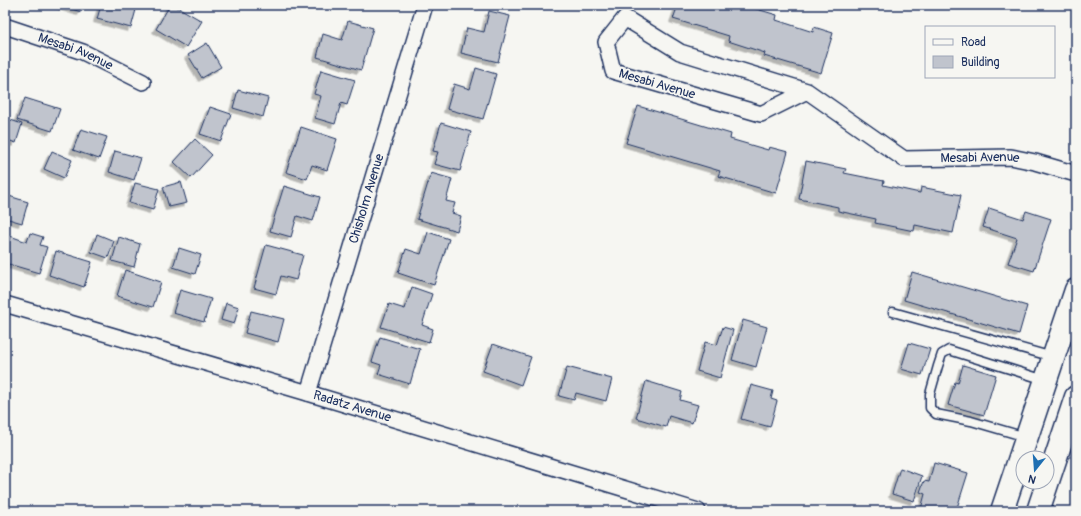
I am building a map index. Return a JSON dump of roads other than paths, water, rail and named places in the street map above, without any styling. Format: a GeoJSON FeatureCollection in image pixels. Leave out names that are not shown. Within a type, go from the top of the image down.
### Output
{"type":"FeatureCollection","features":[{"type":"Feature","properties":{"kind":"main road"},"geometry":{"type":"LineString","coordinates":[[1002,511],[1076,290]]}},
{"type":"Feature","properties":{"kind":"main road"},"geometry":{"type":"LineString","coordinates":[[1038,511],[1076,397]]}},
{"type":"Feature","properties":{"kind":"street","name":"Chisholm Avenue"},"geometry":{"type":"LineString","coordinates":[[308,393],[425,5]]}},
{"type":"Feature","properties":{"kind":"street","name":"Mesabi Avenue"},"geometry":{"type":"LineString","coordinates":[[807,91],[761,114],[613,71],[606,42],[625,18],[680,52],[807,91],[904,159],[1011,157],[1035,162],[1076,174]]}},
{"type":"Feature","properties":{"kind":"street","name":"Mesabi Avenue"},"geometry":{"type":"LineString","coordinates":[[5,26],[83,52],[143,82]]}},
{"type":"Feature","properties":{"kind":"street","name":"Radatz Avenue"},"geometry":{"type":"LineString","coordinates":[[5,304],[308,393],[698,511]]}},
{"type":"Feature","properties":{"kind":"lane"},"geometry":{"type":"LineString","coordinates":[[893,312],[1054,357]]}},
{"type":"Feature","properties":{"kind":"lane"},"geometry":{"type":"LineString","coordinates":[[1027,437],[971,421],[936,414],[930,408],[930,394],[938,366],[942,354],[949,350],[1046,380]]}}]}
